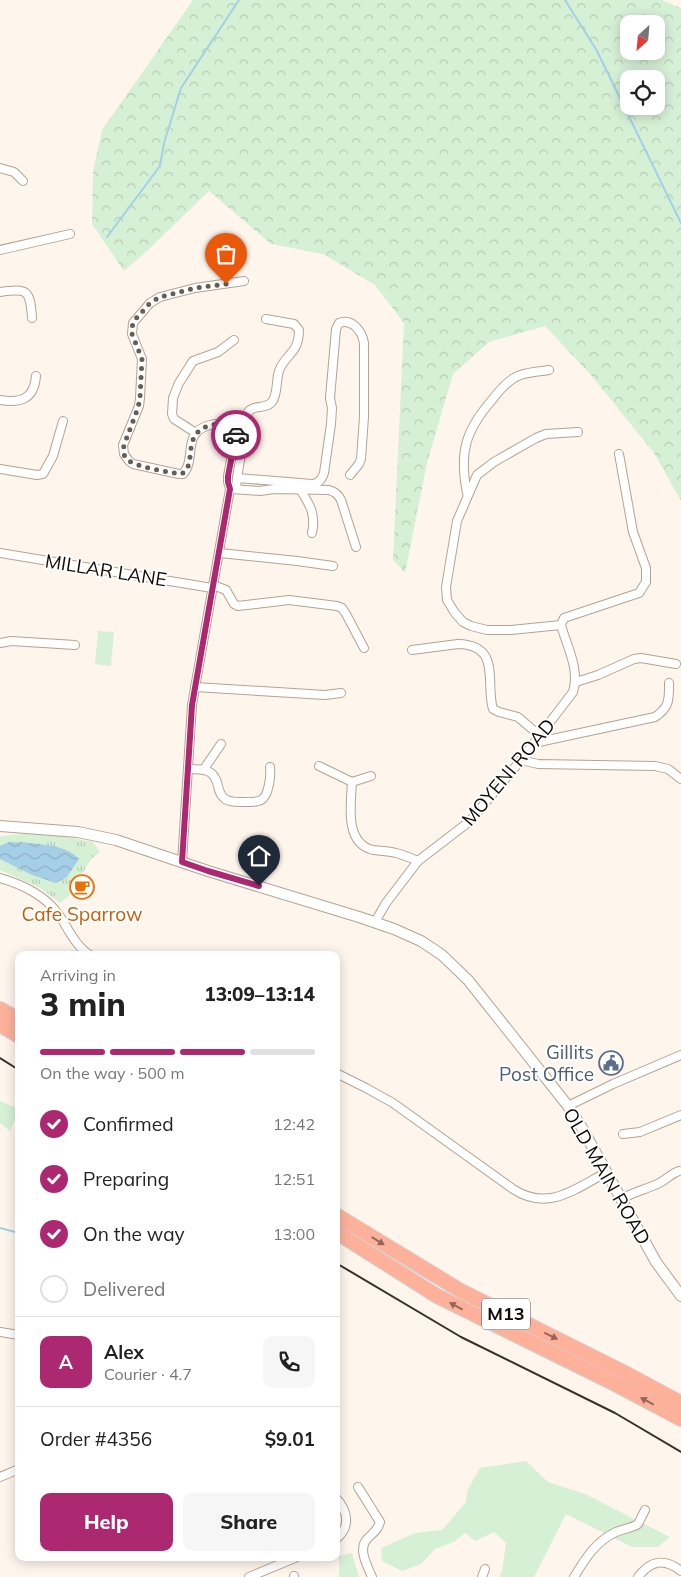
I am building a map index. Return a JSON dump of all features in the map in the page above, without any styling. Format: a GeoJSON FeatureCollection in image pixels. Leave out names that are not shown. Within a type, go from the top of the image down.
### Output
{"type":"FeatureCollection","features":[{"type":"Feature","properties":{"kind":"highway"},"geometry":{"type":"LineString","coordinates":[[0,1009],[15,1018]]}},
{"type":"Feature","properties":{"kind":"highway"},"geometry":{"type":"LineString","coordinates":[[0,1025],[15,1034]]}},
{"type":"Feature","properties":{"kind":"highway","name":"M13"},"geometry":{"type":"LineString","coordinates":[[340,1217],[461,1291],[681,1403]]}},
{"type":"Feature","properties":{"kind":"highway","name":"M13"},"geometry":{"type":"LineString","coordinates":[[340,1235],[456,1306],[613,1383],[681,1419]]}},
{"type":"Feature","properties":{"kind":"street"},"geometry":{"type":"LineString","coordinates":[[0,168],[14,172],[23,181]]}},
{"type":"Feature","properties":{"kind":"street"},"geometry":{"type":"LineString","coordinates":[[0,250],[70,234]]}},
{"type":"Feature","properties":{"kind":"street"},"geometry":{"type":"LineString","coordinates":[[233,489],[228,482],[236,435],[234,428],[229,425],[214,424],[206,426],[196,433],[192,441],[187,467],[183,474],[128,461],[124,456],[124,445],[140,398],[142,359],[132,334],[133,324],[148,306],[160,297],[201,287],[244,281]]}},
{"type":"Feature","properties":{"kind":"street"},"geometry":{"type":"LineString","coordinates":[[0,292],[17,290],[26,294],[31,301],[32,318]]}},
{"type":"Feature","properties":{"kind":"street"},"geometry":{"type":"LineString","coordinates":[[182,862],[190,724],[195,687],[213,587],[233,489],[237,478],[248,412],[253,407],[266,406],[272,401],[275,396],[281,368],[294,350],[299,339],[299,330],[294,324],[266,319]]}},
{"type":"Feature","properties":{"kind":"street"},"geometry":{"type":"LineString","coordinates":[[237,478],[312,484],[317,483],[321,479],[324,473],[331,424],[332,408],[330,398],[336,329],[340,322],[344,321],[357,328],[363,337],[364,343],[364,417],[360,460],[350,475]]}},
{"type":"Feature","properties":{"kind":"street"},"geometry":{"type":"LineString","coordinates":[[196,433],[174,419],[172,414],[173,398],[179,383],[194,361],[218,352],[234,340]]}},
{"type":"Feature","properties":{"kind":"street"},"geometry":{"type":"LineString","coordinates":[[468,494],[463,465],[466,445],[474,424],[491,401],[514,378],[549,370]]}},
{"type":"Feature","properties":{"kind":"street"},"geometry":{"type":"LineString","coordinates":[[0,400],[15,402],[22,400],[35,387],[36,376]]}},
{"type":"Feature","properties":{"kind":"street"},"geometry":{"type":"LineString","coordinates":[[0,469],[38,475],[43,474],[53,456],[63,421]]}},
{"type":"Feature","properties":{"kind":"street"},"geometry":{"type":"LineString","coordinates":[[561,625],[511,630],[487,630],[467,624],[455,613],[447,600],[446,587],[457,520],[476,475],[536,438],[546,434],[578,432]]}},
{"type":"Feature","properties":{"kind":"street"},"geometry":{"type":"LineString","coordinates":[[619,454],[634,532],[646,568],[646,582],[639,592],[565,617],[561,625],[574,665],[576,682],[598,675],[634,659],[641,658],[676,664]]}},
{"type":"Feature","properties":{"kind":"street"},"geometry":{"type":"LineString","coordinates":[[233,489],[260,491],[274,489],[329,490],[338,496],[356,547]]}},
{"type":"Feature","properties":{"kind":"street"},"geometry":{"type":"LineString","coordinates":[[300,489],[308,500],[314,515],[312,533]]}},
{"type":"Feature","properties":{"kind":"street","name":"MILLAR LANE"},"geometry":{"type":"LineString","coordinates":[[0,553],[213,587]]}},
{"type":"Feature","properties":{"kind":"street"},"geometry":{"type":"LineString","coordinates":[[220,553],[333,566]]}},
{"type":"Feature","properties":{"kind":"street"},"geometry":{"type":"LineString","coordinates":[[213,587],[226,590],[233,603],[238,606],[289,600],[340,607],[346,614],[364,648]]}},
{"type":"Feature","properties":{"kind":"street"},"geometry":{"type":"LineString","coordinates":[[0,643],[11,641],[75,645]]}},
{"type":"Feature","properties":{"kind":"street"},"geometry":{"type":"LineString","coordinates":[[412,650],[458,644],[465,644],[476,649],[486,657],[489,665],[493,709],[518,717],[540,736]]}},
{"type":"Feature","properties":{"kind":"street","name":"MOYENI ROAD"},"geometry":{"type":"LineString","coordinates":[[375,922],[382,909],[418,862],[470,821],[534,744],[573,692],[576,682]]}},
{"type":"Feature","properties":{"kind":"street"},"geometry":{"type":"LineString","coordinates":[[534,744],[655,717],[666,706],[669,682]]}},
{"type":"Feature","properties":{"kind":"street"},"geometry":{"type":"LineString","coordinates":[[195,687],[325,695],[341,693]]}},
{"type":"Feature","properties":{"kind":"street"},"geometry":{"type":"LineString","coordinates":[[204,770],[221,744]]}},
{"type":"Feature","properties":{"kind":"street"},"geometry":{"type":"LineString","coordinates":[[521,760],[536,764],[655,766],[668,769],[681,779]]}},
{"type":"Feature","properties":{"kind":"street"},"geometry":{"type":"LineString","coordinates":[[319,766],[352,782],[371,776]]}},
{"type":"Feature","properties":{"kind":"street"},"geometry":{"type":"LineString","coordinates":[[188,769],[204,770],[211,773],[216,778],[220,793],[224,798],[235,802],[251,802],[259,801],[265,797],[270,779],[270,767]]}},
{"type":"Feature","properties":{"kind":"street"},"geometry":{"type":"LineString","coordinates":[[352,782],[351,817],[354,833],[359,842],[370,849],[396,853],[418,862]]}},
{"type":"Feature","properties":{"kind":"street","name":"OLD MAIN ROAD"},"geometry":{"type":"LineString","coordinates":[[0,826],[53,830],[116,840],[208,871],[282,892],[375,922],[421,941],[455,966],[479,993],[568,1106],[656,1262],[681,1296]]}},
{"type":"Feature","properties":{"kind":"street"},"geometry":{"type":"LineString","coordinates":[[0,878],[27,889],[50,905],[58,913],[83,951]]}},
{"type":"Feature","properties":{"kind":"street"},"geometry":{"type":"LineString","coordinates":[[568,1106],[613,1084],[681,1055]]}},
{"type":"Feature","properties":{"kind":"street"},"geometry":{"type":"LineString","coordinates":[[340,1075],[393,1103],[513,1189],[528,1196],[542,1200],[553,1198],[606,1172]]}},
{"type":"Feature","properties":{"kind":"street"},"geometry":{"type":"LineString","coordinates":[[623,1134],[640,1132],[681,1115]]}},
{"type":"Feature","properties":{"kind":"street"},"geometry":{"type":"LineString","coordinates":[[622,1199],[633,1192],[657,1185],[669,1175],[679,1171]]}},
{"type":"Feature","properties":{"kind":"street"},"geometry":{"type":"LineString","coordinates":[[0,1332],[15,1334]]}},
{"type":"Feature","properties":{"kind":"street"},"geometry":{"type":"LineString","coordinates":[[0,1477],[15,1471]]}},
{"type":"Feature","properties":{"kind":"street"},"geometry":{"type":"LineString","coordinates":[[358,1487],[380,1522],[379,1528],[364,1542],[362,1548],[372,1577]]}},
{"type":"Feature","properties":{"kind":"street"},"geometry":{"type":"LineString","coordinates":[[340,1503],[343,1506],[347,1521],[340,1535]]}},
{"type":"Feature","properties":{"kind":"street"},"geometry":{"type":"LineString","coordinates":[[574,1577],[595,1546],[618,1531],[638,1524],[645,1510]]}},
{"type":"Feature","properties":{"kind":"street"},"geometry":{"type":"LineString","coordinates":[[248,1577],[288,1561]]}},
{"type":"Feature","properties":{"kind":"street"},"geometry":{"type":"LineString","coordinates":[[638,1577],[643,1570],[660,1562],[673,1564],[681,1571]]}},
{"type":"Feature","properties":{"kind":"green space"},"geometry":{"type":"Polygon","coordinates":[[[193,0],[662,0],[681,8],[681,501],[654,453],[590,374],[545,326],[489,342],[453,374],[427,463],[405,573],[393,560],[404,323],[375,285],[323,254],[271,244],[209,191],[124,271],[92,224],[93,171],[102,130],[193,0]]]}},
{"type":"Feature","properties":{"kind":"green space"},"geometry":{"type":"Polygon","coordinates":[[[98,631],[114,632],[111,666],[95,664],[98,631]]]}},
{"type":"Feature","properties":{"kind":"green space"},"geometry":{"type":"Polygon","coordinates":[[[43,832],[93,842],[100,852],[91,860],[71,894],[60,903],[40,888],[0,870],[0,836],[43,832]]]}},
{"type":"Feature","properties":{"kind":"green space"},"geometry":{"type":"Polygon","coordinates":[[[0,1101],[15,1107],[15,1119],[10,1131],[0,1123],[0,1101]]]}},
{"type":"Feature","properties":{"kind":"green space"},"geometry":{"type":"Polygon","coordinates":[[[526,1461],[548,1482],[585,1494],[670,1537],[658,1547],[632,1547],[566,1514],[534,1577],[499,1577],[502,1571],[506,1543],[494,1532],[475,1541],[465,1533],[454,1542],[435,1549],[421,1564],[402,1571],[382,1561],[381,1548],[415,1533],[442,1530],[466,1502],[467,1491],[480,1468],[526,1461]]]}},
{"type":"Feature","properties":{"kind":"green space"},"geometry":{"type":"Polygon","coordinates":[[[352,1553],[359,1577],[339,1577],[340,1556],[352,1553]]]}},
{"type":"Feature","properties":{"kind":"water"},"geometry":{"type":"Polygon","coordinates":[[[9,842],[56,847],[73,854],[79,859],[67,877],[56,883],[32,875],[0,859],[0,846],[9,842]]]}},
{"type":"Feature","properties":{"kind":"waterway"},"geometry":{"type":"LineString","coordinates":[[107,237],[160,166],[164,143],[181,88],[239,0]]}},
{"type":"Feature","properties":{"kind":"waterway"},"geometry":{"type":"LineString","coordinates":[[565,0],[597,51],[681,223]]}},
{"type":"Feature","properties":{"kind":"waterway"},"geometry":{"type":"LineString","coordinates":[[0,1228],[15,1232]]}},
{"type":"Feature","properties":{"kind":"railway"},"geometry":{"type":"LineString","coordinates":[[0,1058],[15,1067]]}},
{"type":"Feature","properties":{"kind":"railway"},"geometry":{"type":"LineString","coordinates":[[340,1265],[461,1337],[615,1413],[681,1452]]}},
{"type":"Feature","properties":{"kind":"way so far"},"geometry":{"type":"LineString","coordinates":[[226,284],[195,288],[160,297],[150,303],[133,322],[132,334],[142,359],[140,398],[123,451],[128,461],[134,464],[181,474],[185,472],[187,467],[193,438],[203,428],[217,424],[229,425],[234,428],[236,435]]}},
{"type":"Feature","properties":{"kind":"place","name":"Cafe Sparrow"},"geometry":{"type":"Point","coordinates":[82,887]}},
{"type":"Feature","properties":{"kind":"place","name":"Gillits Post Office"},"geometry":{"type":"Point","coordinates":[611,1063]}},
{"type":"Feature","properties":{"kind":"route"},"geometry":{"type":"LineString","coordinates":[[236,435],[228,476],[228,486],[230,489],[220,553],[212,588],[192,705],[182,862],[259,886]]}}]}
